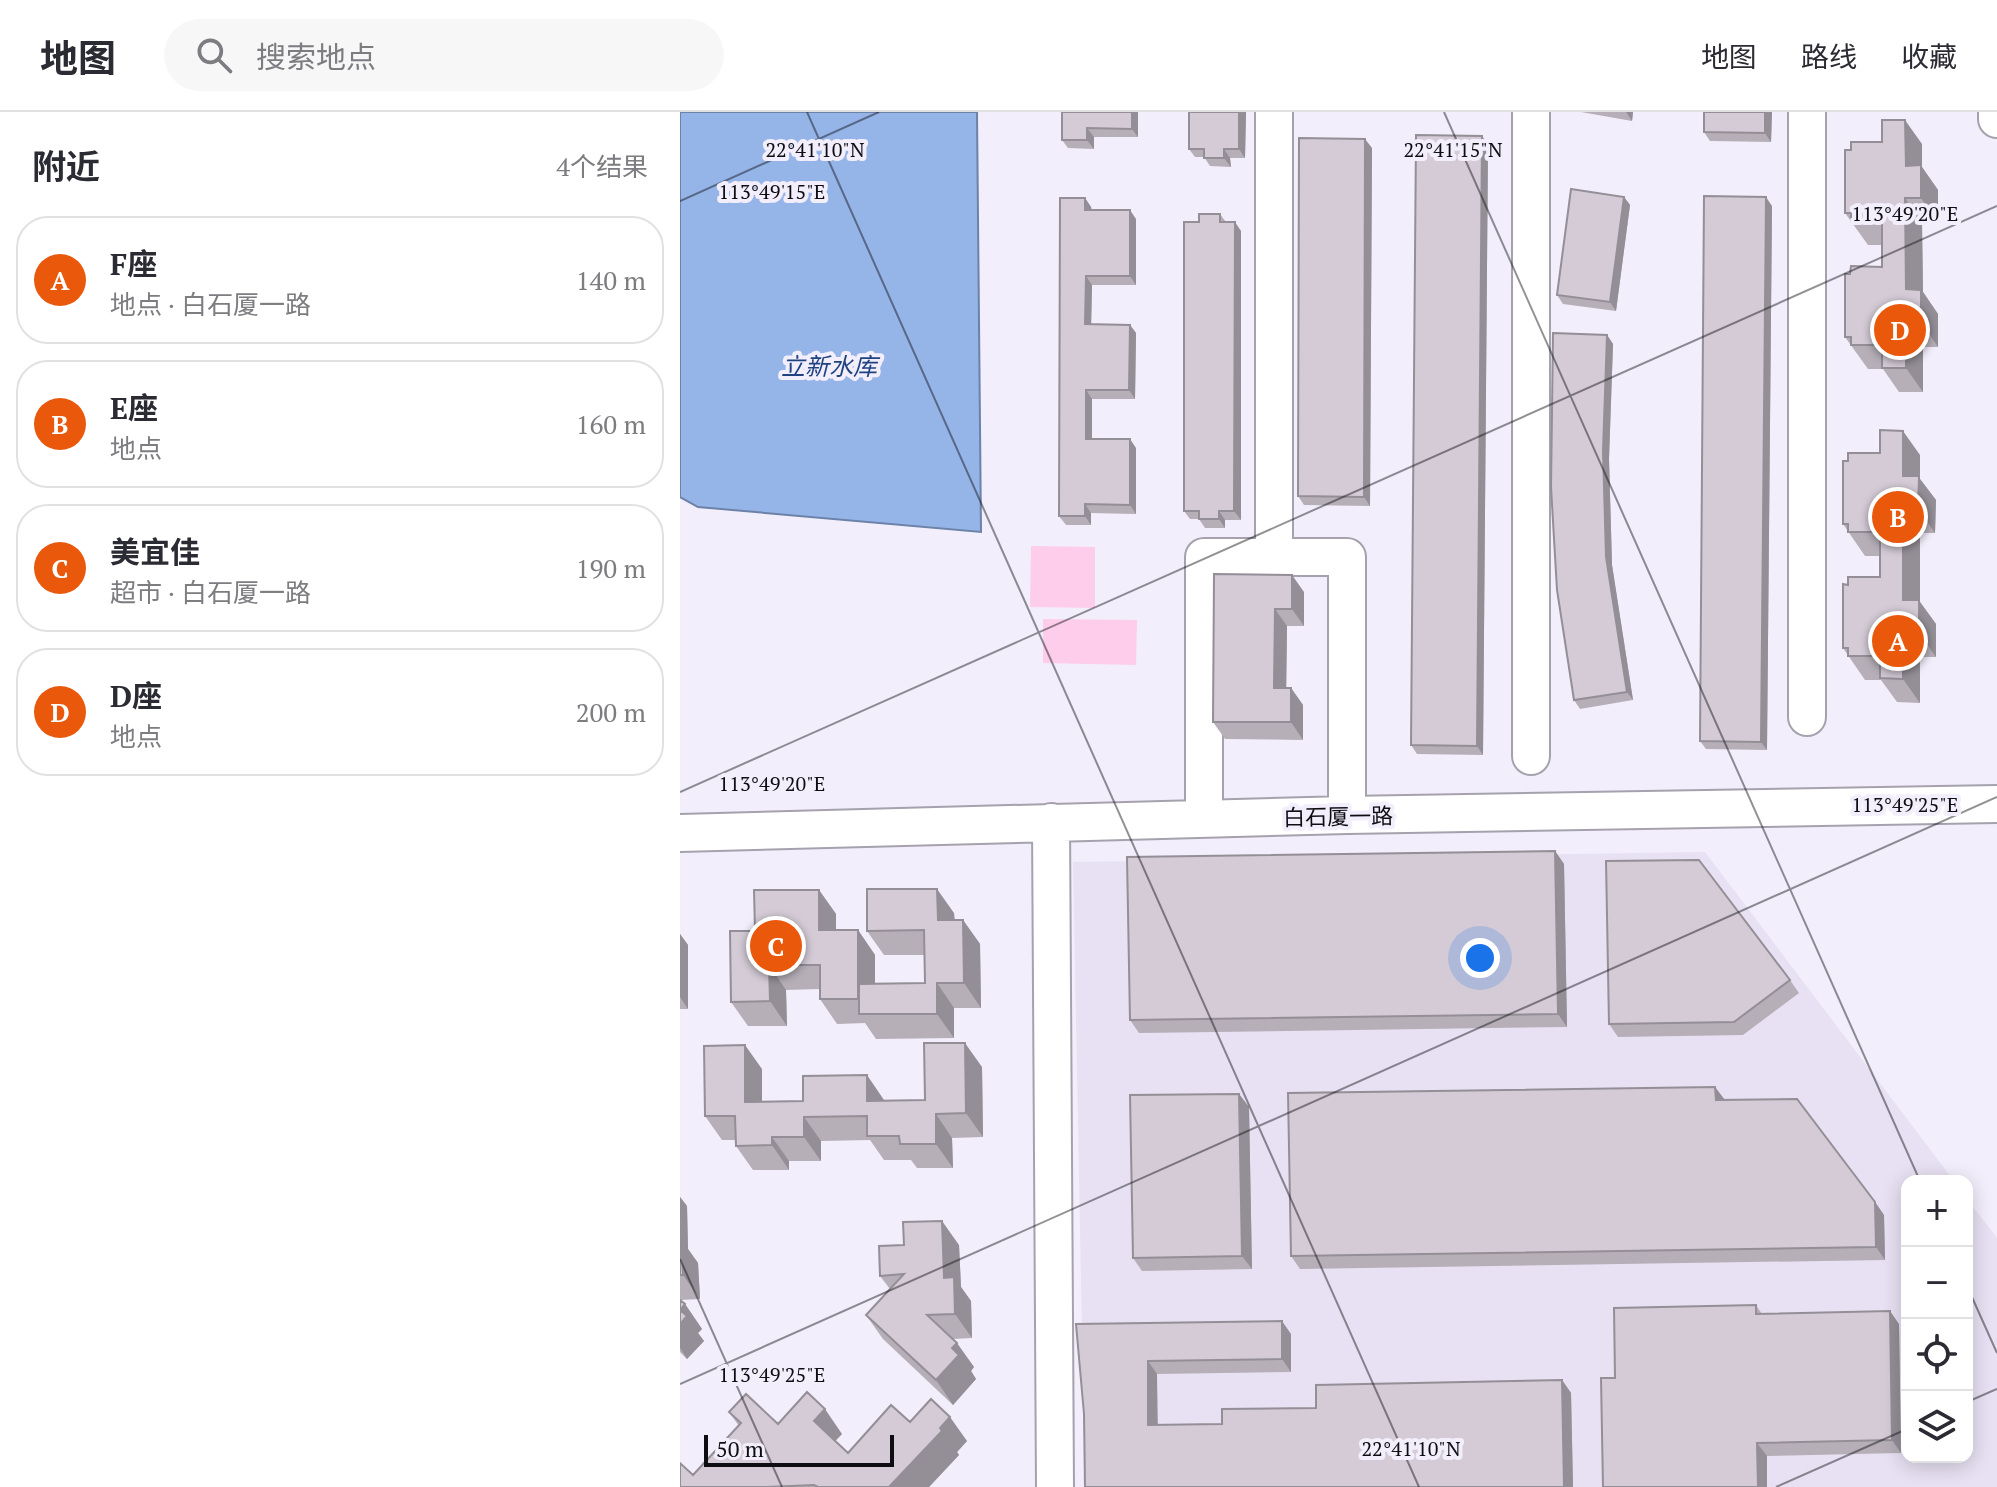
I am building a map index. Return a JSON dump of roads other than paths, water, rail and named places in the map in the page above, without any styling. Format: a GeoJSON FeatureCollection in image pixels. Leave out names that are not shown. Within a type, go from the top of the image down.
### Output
{"type":"FeatureCollection","features":[{"type":"Feature","properties":{"kind":"street"},"geometry":{"type":"LineString","coordinates":[[1274,112],[1274,557]]}},
{"type":"Feature","properties":{"kind":"street"},"geometry":{"type":"LineString","coordinates":[[1531,112],[1531,756]]}},
{"type":"Feature","properties":{"kind":"street"},"geometry":{"type":"LineString","coordinates":[[1807,112],[1807,717]]}},
{"type":"Feature","properties":{"kind":"street"},"geometry":{"type":"LineString","coordinates":[[1997,112],[1997,119]]}},
{"type":"Feature","properties":{"kind":"street"},"geometry":{"type":"LineString","coordinates":[[1204,819],[1204,557],[1347,557],[1347,815]]}},
{"type":"Feature","properties":{"kind":"street","name":"白石厦一路"},"geometry":{"type":"LineString","coordinates":[[680,833],[1347,815],[1997,804]]}},
{"type":"Feature","properties":{"kind":"street"},"geometry":{"type":"LineString","coordinates":[[1051,822],[1055,1487]]}},
{"type":"Feature","properties":{"kind":"water","name":"立新水库"},"geometry":{"type":"Polygon","coordinates":[[[680,112],[977,112],[981,532],[698,507],[680,497],[680,112]]]}},
{"type":"Feature","properties":{"kind":"place","name":"D座"},"geometry":{"type":"Point","coordinates":[1900,330]}},
{"type":"Feature","properties":{"kind":"place","name":"E座"},"geometry":{"type":"Point","coordinates":[1898,517]}},
{"type":"Feature","properties":{"kind":"place","name":"F座"},"geometry":{"type":"Point","coordinates":[1898,641]}},
{"type":"Feature","properties":{"kind":"place","name":"美宜佳"},"geometry":{"type":"Point","coordinates":[776,946]}}]}
